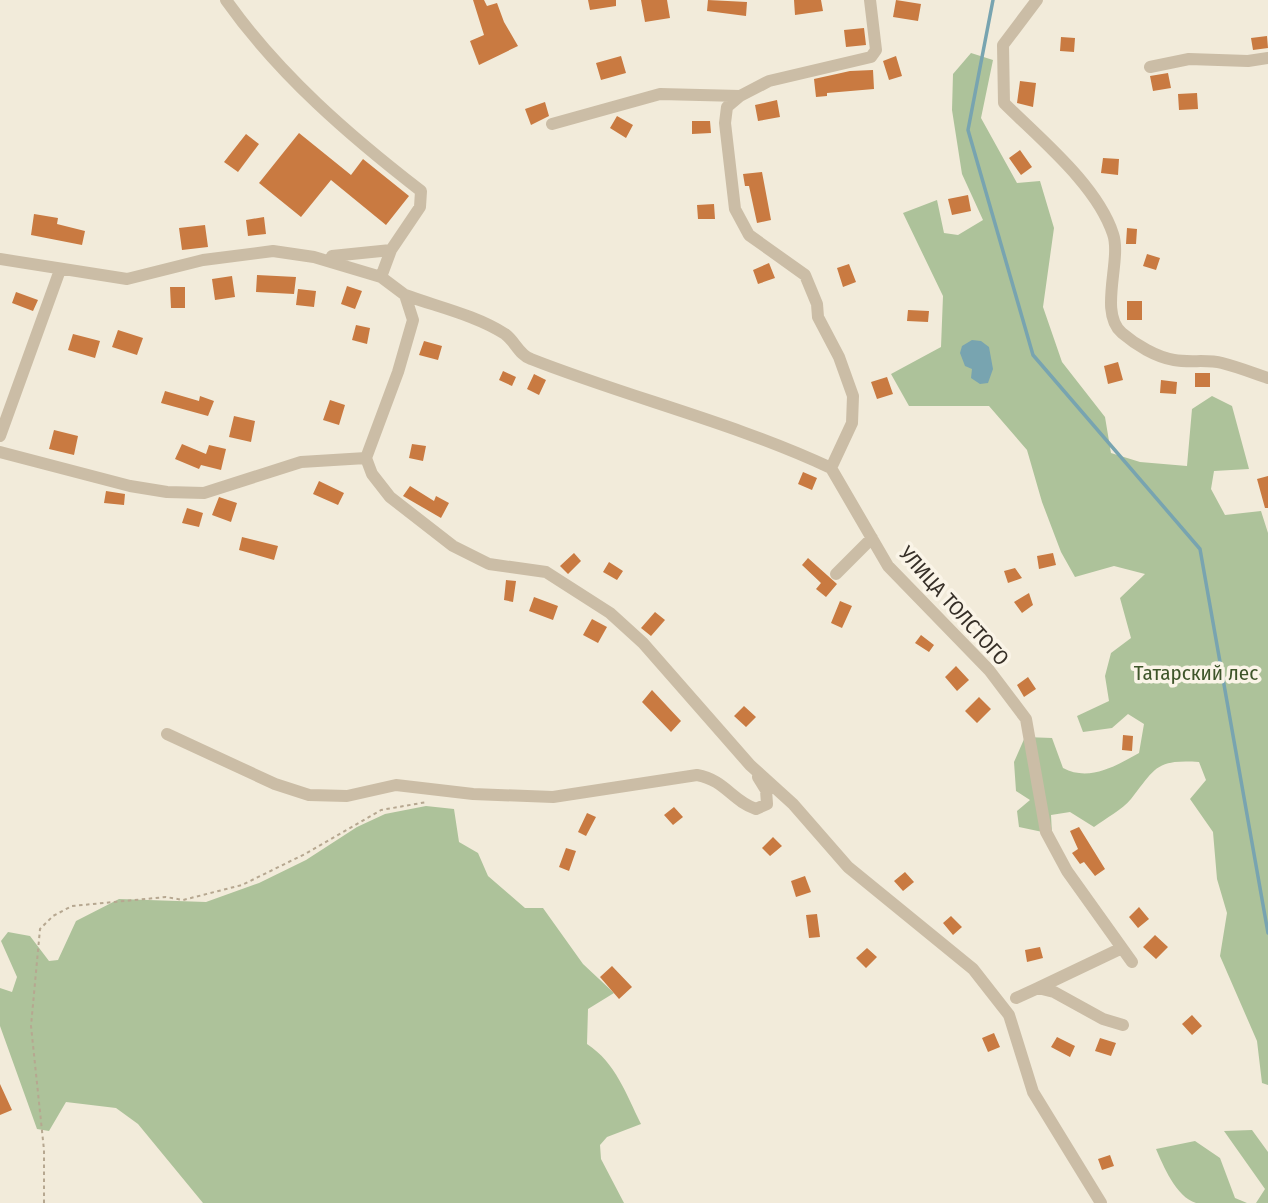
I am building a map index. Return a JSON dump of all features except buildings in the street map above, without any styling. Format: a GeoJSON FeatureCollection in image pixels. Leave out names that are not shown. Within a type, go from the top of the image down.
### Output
{"type":"FeatureCollection","features":[{"type":"Feature","properties":{"kind":"street"},"geometry":{"type":"LineString","coordinates":[[226,0],[344,130],[421,191],[420,206],[391,250],[381,277]]}},
{"type":"Feature","properties":{"kind":"street"},"geometry":{"type":"LineString","coordinates":[[0,260],[127,278],[203,260],[273,251],[314,257],[381,277],[405,295],[473,319],[506,335],[525,357],[611,390],[788,448],[831,468],[852,423],[853,396],[839,356],[818,317],[817,304],[805,275],[749,234],[735,209],[724,123],[727,107],[740,96],[769,81],[871,57],[876,50],[870,0]]}},
{"type":"Feature","properties":{"kind":"street"},"geometry":{"type":"LineString","coordinates":[[1037,0],[1003,45],[1004,103],[1069,168],[1102,211],[1114,237],[1113,319],[1120,331],[1149,351],[1173,360],[1220,362],[1268,379]]}},
{"type":"Feature","properties":{"kind":"street"},"geometry":{"type":"LineString","coordinates":[[1150,67],[1189,59],[1248,61],[1268,58]]}},
{"type":"Feature","properties":{"kind":"street"},"geometry":{"type":"LineString","coordinates":[[552,124],[660,94],[740,96]]}},
{"type":"Feature","properties":{"kind":"street"},"geometry":{"type":"LineString","coordinates":[[314,257],[391,250]]}},
{"type":"Feature","properties":{"kind":"street"},"geometry":{"type":"LineString","coordinates":[[0,436],[60,270]]}},
{"type":"Feature","properties":{"kind":"street"},"geometry":{"type":"LineString","coordinates":[[405,295],[411,307],[411,334],[366,458],[372,474],[390,497],[453,546],[489,564],[545,572],[610,613],[643,643],[750,765],[793,804],[848,867],[973,969],[1009,1015],[1033,1092],[1101,1203]]}},
{"type":"Feature","properties":{"kind":"street"},"geometry":{"type":"LineString","coordinates":[[0,452],[130,486],[204,493],[302,462],[366,458]]}},
{"type":"Feature","properties":{"kind":"street","name":"УЛИЦА ТОЛСТОГО"},"geometry":{"type":"LineString","coordinates":[[831,468],[888,566],[989,670],[1026,719],[1046,832],[1066,871],[1132,962]]}},
{"type":"Feature","properties":{"kind":"street"},"geometry":{"type":"LineString","coordinates":[[836,574],[872,538]]}},
{"type":"Feature","properties":{"kind":"street"},"geometry":{"type":"LineString","coordinates":[[167,734],[275,784],[309,795],[347,796],[396,785],[522,797],[553,797],[697,775],[711,777],[724,784],[747,806],[763,807],[767,804],[766,790],[750,765]]}},
{"type":"Feature","properties":{"kind":"street"},"geometry":{"type":"LineString","coordinates":[[992,993],[1016,998],[1122,948]]}},
{"type":"Feature","properties":{"kind":"street"},"geometry":{"type":"LineString","coordinates":[[1038,988],[1054,992],[1103,1020],[1123,1025]]}},
{"type":"Feature","properties":{"kind":"street"},"geometry":{"type":"LineString","coordinates":[[1009,1015],[1016,998]]}},
{"type":"Feature","properties":{"kind":"path"},"geometry":{"type":"LineString","coordinates":[[44,1203],[44,1150],[31,1026],[40,929],[54,916],[72,906],[166,897],[183,900],[242,885],[306,853],[381,810],[428,802]]}},
{"type":"Feature","properties":{"kind":"green space","name":"Татарский лес"},"geometry":{"type":"Polygon","coordinates":[[[971,53],[993,60],[981,118],[1017,183],[1040,181],[1054,228],[1043,307],[1062,362],[1105,417],[1111,453],[1140,462],[1187,466],[1192,409],[1212,396],[1232,406],[1249,469],[1214,471],[1211,489],[1225,515],[1261,511],[1268,533],[1268,1085],[1262,1083],[1257,1041],[1220,956],[1227,913],[1217,879],[1213,832],[1190,799],[1206,780],[1199,762],[1164,764],[1151,773],[1127,803],[1094,827],[1070,812],[1051,815],[1052,834],[1019,827],[1017,811],[1030,800],[1016,791],[1014,762],[1025,737],[1052,738],[1063,768],[1073,772],[1102,771],[1139,753],[1144,724],[1128,714],[1112,728],[1083,732],[1077,716],[1109,701],[1105,676],[1111,653],[1131,638],[1120,598],[1145,574],[1114,566],[1075,577],[1061,552],[1042,502],[1027,450],[989,406],[909,406],[891,374],[941,347],[943,296],[903,213],[937,200],[944,233],[958,235],[983,220],[962,174],[952,110],[953,74],[971,53]]]}},
{"type":"Feature","properties":{"kind":"green space"},"geometry":{"type":"Polygon","coordinates":[[[426,806],[454,809],[459,842],[478,853],[488,876],[525,908],[543,908],[583,964],[614,993],[588,1009],[587,1044],[606,1060],[613,1070],[641,1124],[607,1137],[600,1145],[601,1159],[624,1203],[203,1203],[138,1124],[116,1108],[66,1102],[49,1131],[37,1129],[0,1026],[0,988],[12,992],[17,977],[1,941],[8,932],[30,936],[49,961],[58,960],[76,921],[119,899],[206,902],[259,883],[306,860],[357,827],[385,814],[426,806]]]}},
{"type":"Feature","properties":{"kind":"green space"},"geometry":{"type":"Polygon","coordinates":[[[1252,1130],[1268,1152],[1268,1203],[1256,1203],[1265,1189],[1224,1131],[1252,1130]]]}},
{"type":"Feature","properties":{"kind":"green space"},"geometry":{"type":"Polygon","coordinates":[[[1195,1141],[1220,1158],[1235,1198],[1247,1203],[1196,1203],[1176,1187],[1156,1149],[1195,1141]]]}},
{"type":"Feature","properties":{"kind":"water"},"geometry":{"type":"Polygon","coordinates":[[[972,340],[981,341],[989,347],[993,369],[988,383],[980,384],[971,378],[972,369],[965,366],[960,353],[962,346],[972,340]]]}},
{"type":"Feature","properties":{"kind":"waterway"},"geometry":{"type":"LineString","coordinates":[[993,0],[968,130],[1033,355],[1200,549],[1268,933]]}}]}
